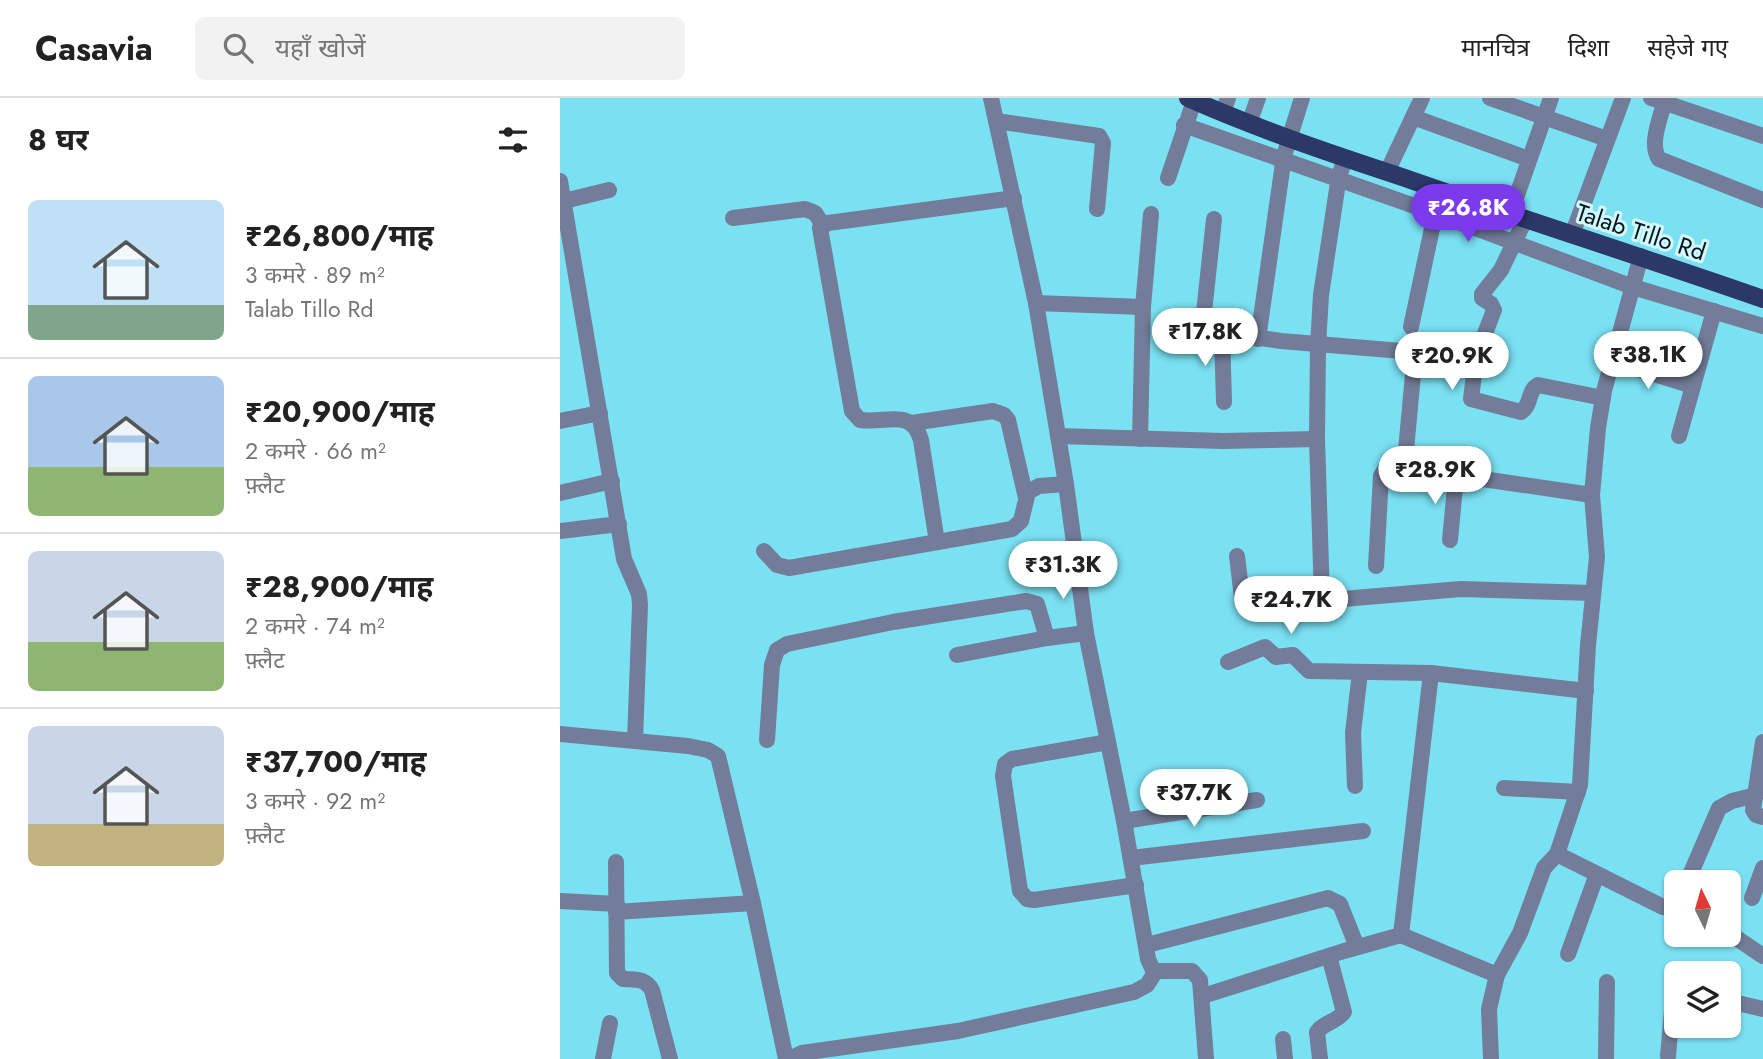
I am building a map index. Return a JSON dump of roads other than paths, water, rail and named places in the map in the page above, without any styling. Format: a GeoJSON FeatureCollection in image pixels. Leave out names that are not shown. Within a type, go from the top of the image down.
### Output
{"type":"FeatureCollection","features":[{"type":"Feature","properties":{"kind":"main road","name":"Talab Tillo Rd"},"geometry":{"type":"LineString","coordinates":[[1188,111],[1226,106],[1285,150],[1341,171],[1387,173],[1437,203],[1517,229],[1572,235],[1637,272],[1763,299]]}},
{"type":"Feature","properties":{"kind":"street"},"geometry":{"type":"LineString","coordinates":[[990,98],[1036,303],[1066,484],[1086,633],[1124,821],[1149,964],[1156,971],[1192,971],[1200,979],[1206,1059]]}},
{"type":"Feature","properties":{"kind":"street"},"geometry":{"type":"LineString","coordinates":[[1249,124],[1258,98]]}},
{"type":"Feature","properties":{"kind":"street"},"geometry":{"type":"LineString","coordinates":[[1258,339],[1285,150],[1301,98]]}},
{"type":"Feature","properties":{"kind":"street"},"geometry":{"type":"LineString","coordinates":[[1387,173],[1422,98]]}},
{"type":"Feature","properties":{"kind":"street"},"geometry":{"type":"LineString","coordinates":[[1490,98],[1607,139]]}},
{"type":"Feature","properties":{"kind":"street"},"geometry":{"type":"LineString","coordinates":[[1551,98],[1529,159],[1517,229],[1501,270],[1482,294],[1482,298],[1492,304],[1494,310],[1476,357],[1471,399],[1521,412],[1528,404],[1531,391],[1538,385],[1603,398]]}},
{"type":"Feature","properties":{"kind":"street"},"geometry":{"type":"LineString","coordinates":[[1572,235],[1623,98]]}},
{"type":"Feature","properties":{"kind":"street"},"geometry":{"type":"LineString","coordinates":[[1763,136],[1658,101],[1654,151],[1659,159],[1763,200]]}},
{"type":"Feature","properties":{"kind":"street"},"geometry":{"type":"LineString","coordinates":[[1168,178],[1188,111],[1285,150]]}},
{"type":"Feature","properties":{"kind":"street"},"geometry":{"type":"LineString","coordinates":[[1413,117],[1529,159]]}},
{"type":"Feature","properties":{"kind":"street"},"geometry":{"type":"LineString","coordinates":[[996,121],[1099,136],[1103,143],[1097,209]]}},
{"type":"Feature","properties":{"kind":"street"},"geometry":{"type":"LineString","coordinates":[[1322,599],[1317,439],[1318,345],[1321,295],[1341,171],[1637,272],[1714,311],[1763,326]]}},
{"type":"Feature","properties":{"kind":"street"},"geometry":{"type":"LineString","coordinates":[[560,181],[624,559],[639,594],[635,741]]}},
{"type":"Feature","properties":{"kind":"street"},"geometry":{"type":"LineString","coordinates":[[562,202],[610,190]]}},
{"type":"Feature","properties":{"kind":"street"},"geometry":{"type":"LineString","coordinates":[[823,225],[1014,198]]}},
{"type":"Feature","properties":{"kind":"street"},"geometry":{"type":"LineString","coordinates":[[1410,327],[1437,203]]}},
{"type":"Feature","properties":{"kind":"street"},"geometry":{"type":"LineString","coordinates":[[733,218],[809,209],[816,213],[823,225],[820,236],[855,417],[867,421],[899,419],[912,423],[993,411],[1004,415],[1008,420],[1026,498],[1021,521],[1012,529],[789,568],[777,565],[764,551]]}},
{"type":"Feature","properties":{"kind":"street"},"geometry":{"type":"LineString","coordinates":[[1140,439],[1143,307],[1151,214]]}},
{"type":"Feature","properties":{"kind":"street"},"geometry":{"type":"LineString","coordinates":[[1214,219],[1203,322],[1208,330],[1258,339],[1396,349],[1411,359],[1414,371],[1406,465]]}},
{"type":"Feature","properties":{"kind":"street"},"geometry":{"type":"LineString","coordinates":[[1491,1059],[1489,1009],[1497,975],[1520,933],[1544,868],[1557,854],[1578,792],[1597,557],[1592,495],[1598,428],[1603,398],[1637,272]]}},
{"type":"Feature","properties":{"kind":"street"},"geometry":{"type":"LineString","coordinates":[[1036,303],[1143,307]]}},
{"type":"Feature","properties":{"kind":"street"},"geometry":{"type":"LineString","coordinates":[[1679,436],[1714,311]]}},
{"type":"Feature","properties":{"kind":"street"},"geometry":{"type":"LineString","coordinates":[[1222,334],[1224,402]]}},
{"type":"Feature","properties":{"kind":"street"},"geometry":{"type":"LineString","coordinates":[[1613,361],[1693,386]]}},
{"type":"Feature","properties":{"kind":"street"},"geometry":{"type":"LineString","coordinates":[[560,421],[600,413]]}},
{"type":"Feature","properties":{"kind":"street"},"geometry":{"type":"LineString","coordinates":[[912,423],[921,440],[937,542]]}},
{"type":"Feature","properties":{"kind":"street"},"geometry":{"type":"LineString","coordinates":[[1058,436],[1223,441],[1317,439]]}},
{"type":"Feature","properties":{"kind":"street"},"geometry":{"type":"LineString","coordinates":[[1376,566],[1381,476],[1385,469],[1406,465],[1412,469],[1592,495]]}},
{"type":"Feature","properties":{"kind":"street"},"geometry":{"type":"LineString","coordinates":[[1450,540],[1456,476]]}},
{"type":"Feature","properties":{"kind":"street"},"geometry":{"type":"LineString","coordinates":[[560,493],[612,481]]}},
{"type":"Feature","properties":{"kind":"street"},"geometry":{"type":"LineString","coordinates":[[1026,498],[1033,489],[1066,484]]}},
{"type":"Feature","properties":{"kind":"street"},"geometry":{"type":"LineString","coordinates":[[560,531],[619,524]]}},
{"type":"Feature","properties":{"kind":"street"},"geometry":{"type":"LineString","coordinates":[[1237,556],[1242,598],[1248,607],[1461,589],[1593,593]]}},
{"type":"Feature","properties":{"kind":"street"},"geometry":{"type":"LineString","coordinates":[[767,740],[772,665],[777,650],[787,644],[893,622],[1026,601],[1037,604],[1040,609],[1047,638]]}},
{"type":"Feature","properties":{"kind":"street"},"geometry":{"type":"LineString","coordinates":[[957,655],[1086,633]]}},
{"type":"Feature","properties":{"kind":"street"},"geometry":{"type":"LineString","coordinates":[[1228,662],[1265,647],[1276,657],[1293,655],[1309,671],[1431,673],[1586,691]]}},
{"type":"Feature","properties":{"kind":"street"},"geometry":{"type":"LineString","coordinates":[[1355,786],[1353,733],[1360,672]]}},
{"type":"Feature","properties":{"kind":"street"},"geometry":{"type":"LineString","coordinates":[[1401,935],[1431,673]]}},
{"type":"Feature","properties":{"kind":"street"},"geometry":{"type":"LineString","coordinates":[[560,734],[708,750],[718,756],[788,1059],[802,1053],[853,1053],[1134,992],[1147,985],[1156,971]]}},
{"type":"Feature","properties":{"kind":"street"},"geometry":{"type":"LineString","coordinates":[[1108,742],[1012,758],[1005,764],[1003,776],[1020,891],[1027,900],[1034,900],[1136,885]]}},
{"type":"Feature","properties":{"kind":"street"},"geometry":{"type":"LineString","coordinates":[[1763,742],[1754,812],[1763,817]]}},
{"type":"Feature","properties":{"kind":"street"},"geometry":{"type":"LineString","coordinates":[[1504,788],[1578,792]]}},
{"type":"Feature","properties":{"kind":"street"},"geometry":{"type":"LineString","coordinates":[[1692,870],[1719,808],[1732,800],[1756,795]]}},
{"type":"Feature","properties":{"kind":"street"},"geometry":{"type":"LineString","coordinates":[[1124,821],[1257,800]]}},
{"type":"Feature","properties":{"kind":"street"},"geometry":{"type":"LineString","coordinates":[[1131,858],[1363,831]]}},
{"type":"Feature","properties":{"kind":"street"},"geometry":{"type":"LineString","coordinates":[[1557,854],[1664,907]]}},
{"type":"Feature","properties":{"kind":"street"},"geometry":{"type":"LineString","coordinates":[[616,862],[617,972],[623,979],[645,981],[652,990],[670,1059]]}},
{"type":"Feature","properties":{"kind":"street"},"geometry":{"type":"LineString","coordinates":[[1752,898],[1763,868]]}},
{"type":"Feature","properties":{"kind":"street"},"geometry":{"type":"LineString","coordinates":[[1569,954],[1597,874]]}},
{"type":"Feature","properties":{"kind":"street"},"geometry":{"type":"LineString","coordinates":[[1147,945],[1328,898],[1340,904],[1357,947]]}},
{"type":"Feature","properties":{"kind":"street"},"geometry":{"type":"LineString","coordinates":[[560,901],[617,908],[753,903]]}},
{"type":"Feature","properties":{"kind":"street"},"geometry":{"type":"LineString","coordinates":[[1203,996],[1401,935],[1497,975]]}},
{"type":"Feature","properties":{"kind":"street"},"geometry":{"type":"LineString","coordinates":[[1741,941],[1763,956]]}},
{"type":"Feature","properties":{"kind":"street"},"geometry":{"type":"LineString","coordinates":[[1320,1059],[1317,1032],[1344,1012],[1329,956]]}},
{"type":"Feature","properties":{"kind":"street"},"geometry":{"type":"LineString","coordinates":[[1606,1059],[1607,982]]}},
{"type":"Feature","properties":{"kind":"street"},"geometry":{"type":"LineString","coordinates":[[1741,1004],[1763,1009]]}},
{"type":"Feature","properties":{"kind":"street"},"geometry":{"type":"LineString","coordinates":[[603,1059],[610,1023]]}},
{"type":"Feature","properties":{"kind":"street"},"geometry":{"type":"LineString","coordinates":[[1668,1056],[1670,1038]]}},
{"type":"Feature","properties":{"kind":"street"},"geometry":{"type":"LineString","coordinates":[[1283,1039],[1285,1059]]}}]}
